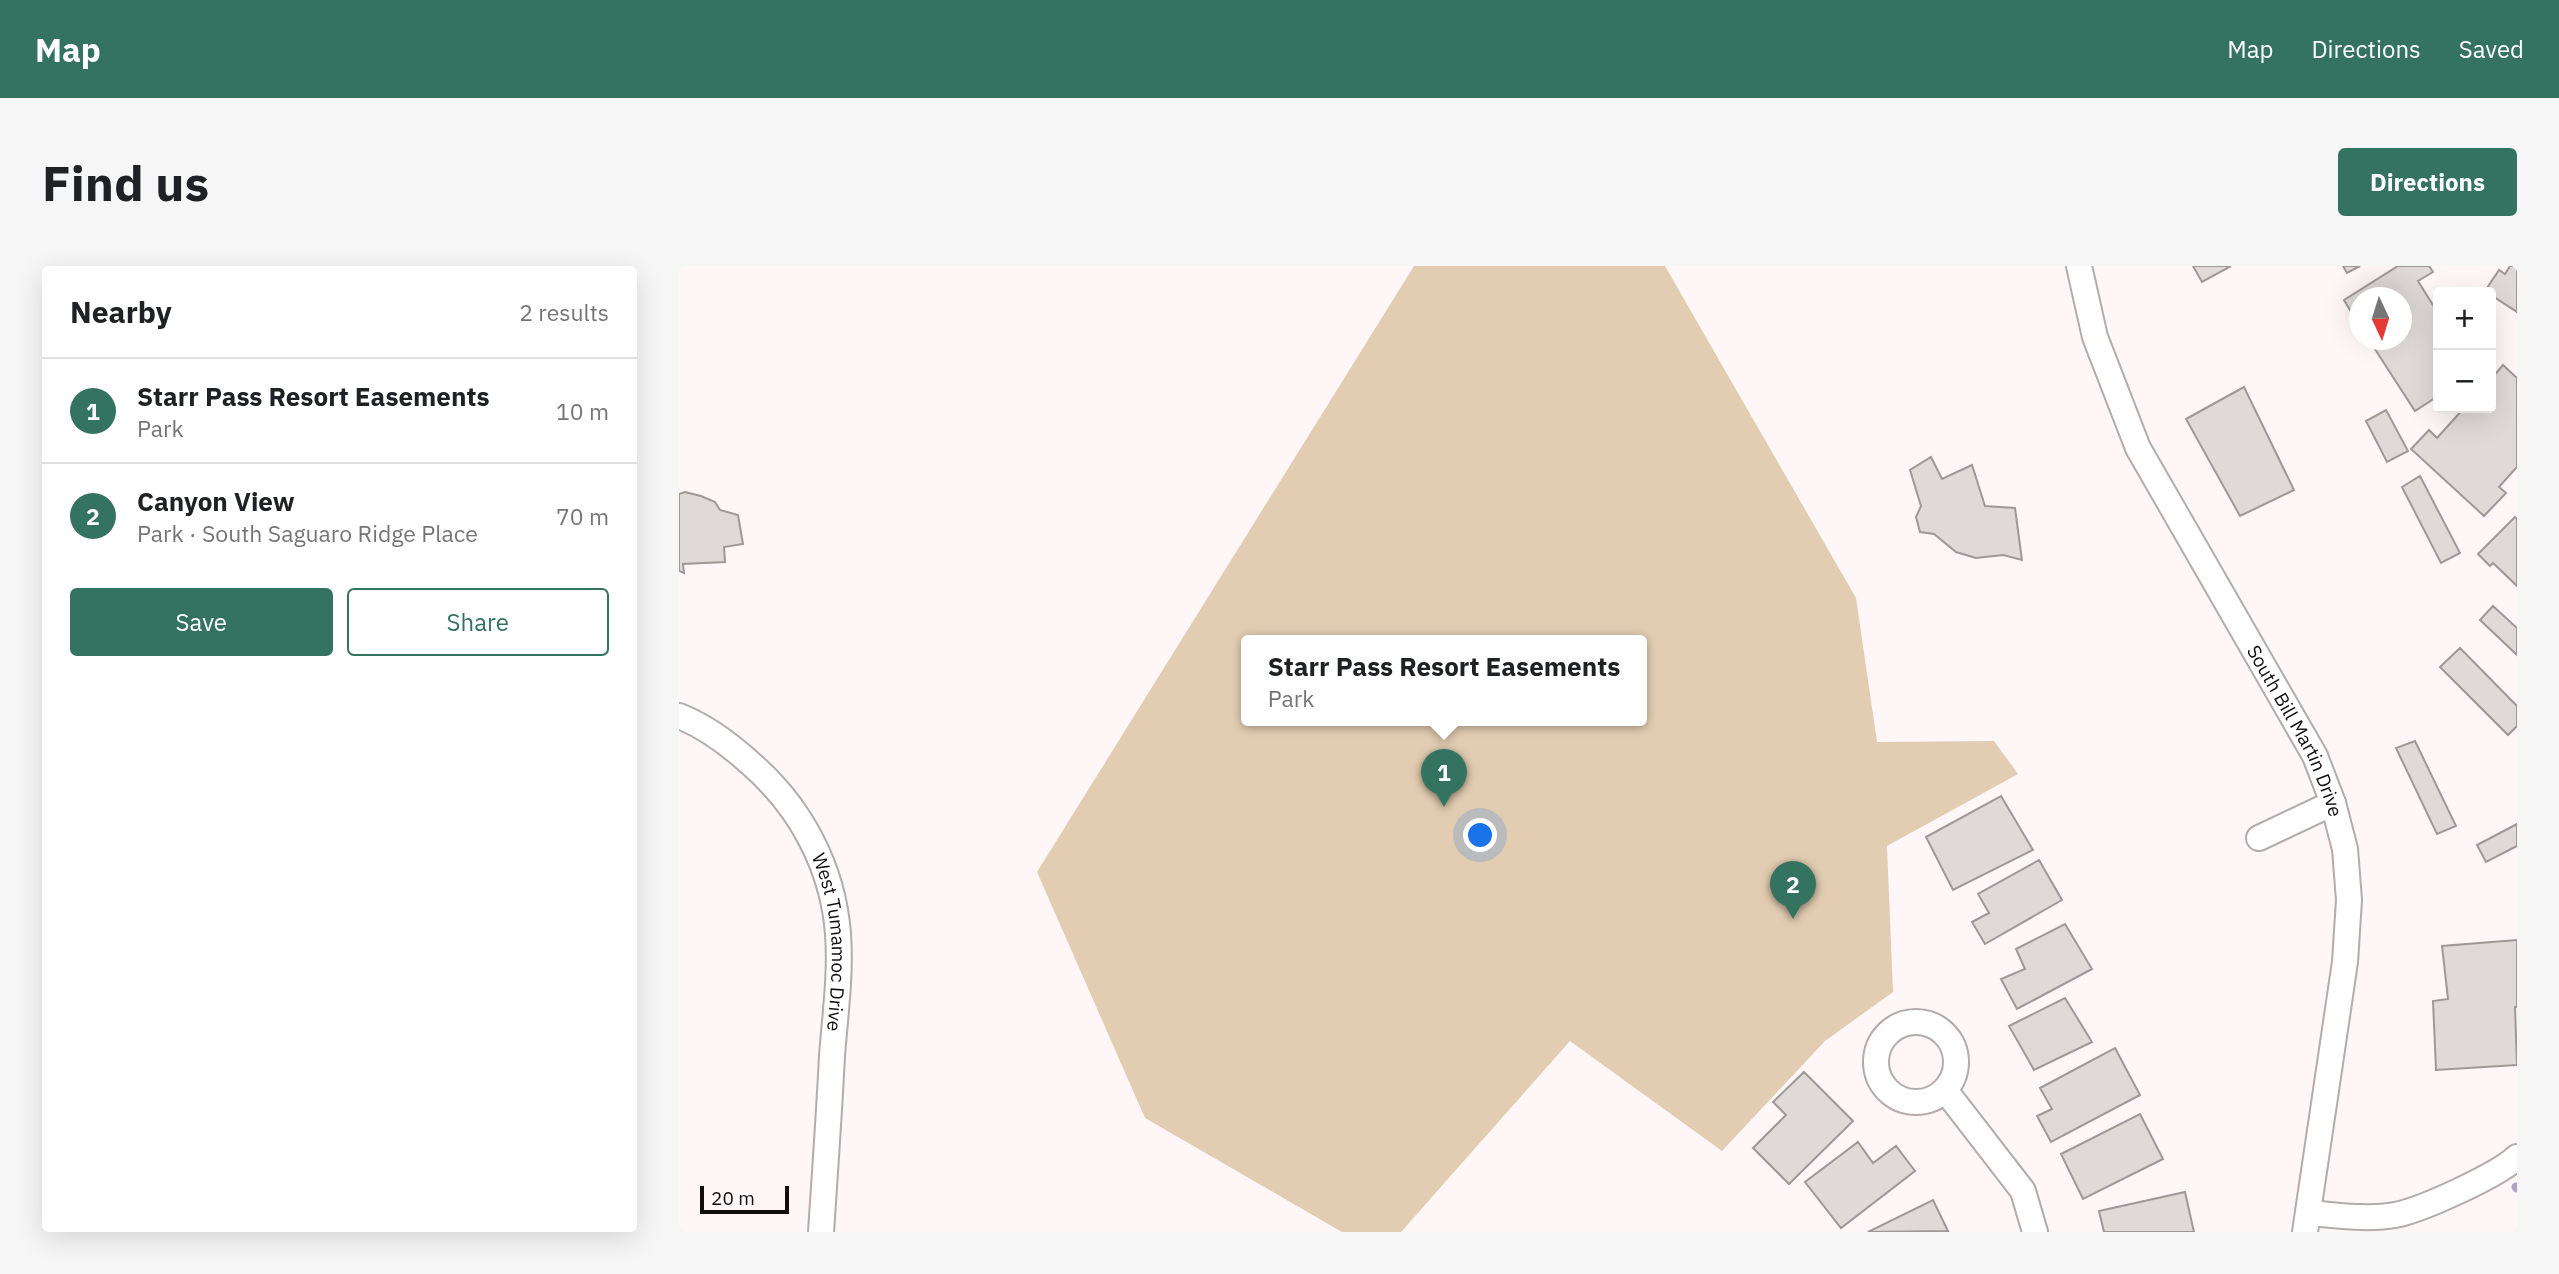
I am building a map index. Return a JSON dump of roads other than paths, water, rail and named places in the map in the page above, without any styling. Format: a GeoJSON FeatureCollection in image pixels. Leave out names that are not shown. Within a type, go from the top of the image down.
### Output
{"type":"FeatureCollection","features":[{"type":"Feature","properties":{"kind":"street","name":"South Bill Martin Drive"},"geometry":{"type":"LineString","coordinates":[[2079,266],[2095,337],[2138,448],[2315,755],[2333,803],[2345,849],[2348,912],[2345,961],[2307,1222]]}},
{"type":"Feature","properties":{"kind":"street","name":"West Tumamoc Drive"},"geometry":{"type":"LineString","coordinates":[[679,716],[728,744],[782,794],[803,824],[820,856],[830,891],[838,933],[837,979],[821,1232]]}},
{"type":"Feature","properties":{"kind":"street"},"geometry":{"type":"LineString","coordinates":[[2259,838],[2333,803]]}},
{"type":"Feature","properties":{"kind":"street"},"geometry":{"type":"LineString","coordinates":[[1945,1090],[2023,1191],[2035,1232]]}},
{"type":"Feature","properties":{"kind":"street"},"geometry":{"type":"LineString","coordinates":[[2307,1222],[2395,1214],[2448,1196],[2509,1165],[2517,1157]]}},
{"type":"Feature","properties":{"kind":"place","name":"Starr Pass Resort Easements"},"geometry":{"type":"Point","coordinates":[1444,807]}},
{"type":"Feature","properties":{"kind":"place","name":"Canyon View"},"geometry":{"type":"Point","coordinates":[1793,919]}}]}
